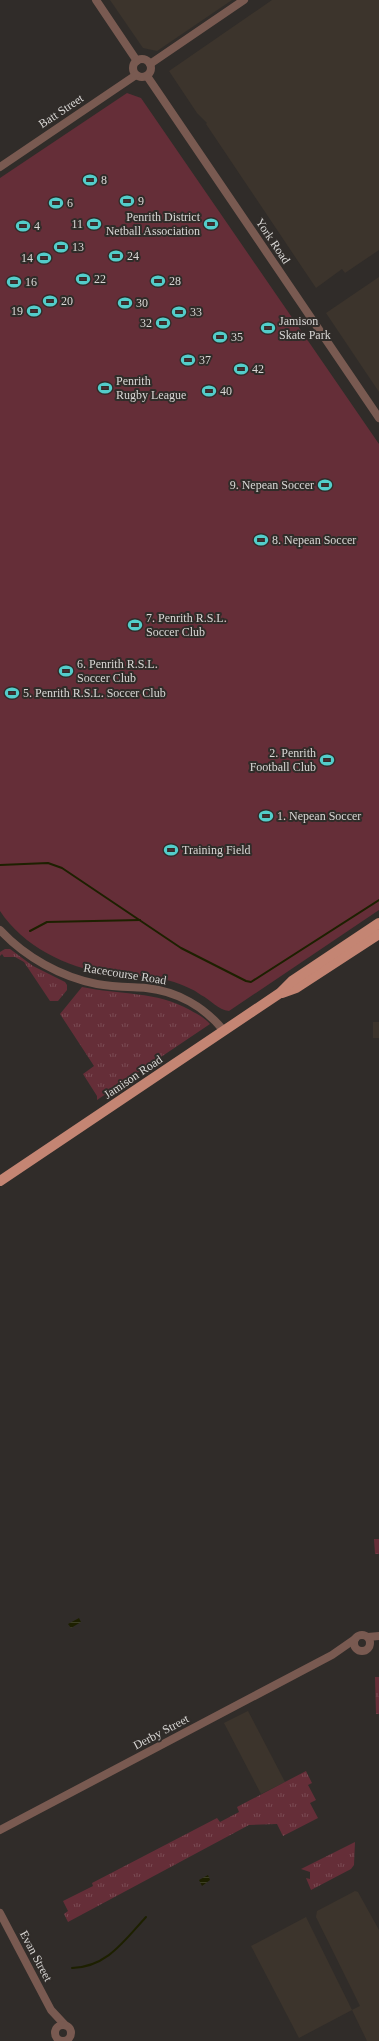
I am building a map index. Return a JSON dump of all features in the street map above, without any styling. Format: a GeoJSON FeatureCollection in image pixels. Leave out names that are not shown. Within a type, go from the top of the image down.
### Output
{"type":"FeatureCollection","features":[{"type":"Feature","properties":{"kind":"main road","name":"Jamison Road"},"geometry":{"type":"LineString","coordinates":[[280,994],[292,981],[379,923]]}},
{"type":"Feature","properties":{"kind":"main road","name":"Jamison Road"},"geometry":{"type":"LineString","coordinates":[[0,1181],[280,994],[296,988],[379,934]]}},
{"type":"Feature","properties":{"kind":"street"},"geometry":{"type":"LineString","coordinates":[[96,0],[137,61]]}},
{"type":"Feature","properties":{"kind":"street"},"geometry":{"type":"LineString","coordinates":[[150,64],[244,0]]}},
{"type":"Feature","properties":{"kind":"street"},"geometry":{"type":"LineString","coordinates":[[146,60],[150,64],[151,72],[147,76],[141,78],[136,75],[133,68],[137,61],[146,60]]}},
{"type":"Feature","properties":{"kind":"street","name":"Batt Street"},"geometry":{"type":"LineString","coordinates":[[0,166],[136,75]]}},
{"type":"Feature","properties":{"kind":"street","name":"York Road"},"geometry":{"type":"LineString","coordinates":[[147,76],[379,418]]}},
{"type":"Feature","properties":{"kind":"street","name":"Racecourse Road"},"geometry":{"type":"LineString","coordinates":[[0,930],[26,952],[62,973],[97,984],[148,988],[170,993],[206,1012],[224,1031]]}},
{"type":"Feature","properties":{"kind":"street"},"geometry":{"type":"LineString","coordinates":[[379,1636],[369,1641],[366,1651],[357,1650],[354,1646],[355,1639],[361,1635],[369,1641],[379,1641]]}},
{"type":"Feature","properties":{"kind":"street","name":"Derby Street"},"geometry":{"type":"LineString","coordinates":[[0,1830],[332,1655],[355,1639]]}},
{"type":"Feature","properties":{"kind":"street","name":"Derby Street"},"geometry":{"type":"LineString","coordinates":[[332,1655],[357,1650]]}},
{"type":"Feature","properties":{"kind":"street","name":"Evan Street"},"geometry":{"type":"LineString","coordinates":[[0,1913],[51,2010],[65,2025]]}},
{"type":"Feature","properties":{"kind":"street","name":"Evan Street"},"geometry":{"type":"LineString","coordinates":[[51,2010],[55,2031]]}},
{"type":"Feature","properties":{"kind":"street"},"geometry":{"type":"LineString","coordinates":[[60,2025],[65,2025],[71,2031],[71,2038],[62,2041],[56,2036],[55,2031],[60,2025]]}},
{"type":"Feature","properties":{"kind":"shaded area"},"geometry":{"type":"Polygon","coordinates":[[[110,0],[232,0],[157,51],[143,48],[110,0]]]}},
{"type":"Feature","properties":{"kind":"shaded area"},"geometry":{"type":"Polygon","coordinates":[[[272,0],[379,0],[379,250],[345,273],[342,269],[316,288],[206,124],[207,123],[197,113],[169,71],[272,0]]]}},
{"type":"Feature","properties":{"kind":"shaded area"},"geometry":{"type":"Polygon","coordinates":[[[379,277],[379,392],[326,313],[379,277]]]}},
{"type":"Feature","properties":{"kind":"shaded area"},"geometry":{"type":"Polygon","coordinates":[[[373,1022],[379,1022],[379,1038],[373,1038],[373,1022]]]}},
{"type":"Feature","properties":{"kind":"shaded area"},"geometry":{"type":"Polygon","coordinates":[[[79,1618],[81,1622],[71,1628],[68,1624],[79,1618]]]}},
{"type":"Feature","properties":{"kind":"shaded area"},"geometry":{"type":"Polygon","coordinates":[[[248,1711],[285,1782],[261,1794],[224,1723],[248,1711]]]}},
{"type":"Feature","properties":{"kind":"shaded area"},"geometry":{"type":"Polygon","coordinates":[[[208,1875],[210,1880],[202,1886],[199,1880],[208,1875]]]}},
{"type":"Feature","properties":{"kind":"shaded area"},"geometry":{"type":"Polygon","coordinates":[[[355,1891],[358,1892],[379,1930],[379,2041],[367,2041],[352,2010],[360,2006],[316,1917],[317,1911],[355,1891]]]}},
{"type":"Feature","properties":{"kind":"shaded area"},"geometry":{"type":"Polygon","coordinates":[[[306,1917],[352,2010],[299,2038],[251,1946],[306,1917]]]}},
{"type":"Feature","properties":{"kind":"green space"},"geometry":{"type":"Polygon","coordinates":[[[127,93],[141,98],[379,444],[379,910],[229,1011],[218,1007],[191,989],[174,982],[149,977],[107,973],[77,966],[62,960],[33,945],[10,924],[0,911],[0,178],[127,93]]]}},
{"type":"Feature","properties":{"kind":"green space"},"geometry":{"type":"Polygon","coordinates":[[[5,949],[10,949],[33,966],[65,982],[67,985],[67,990],[58,1001],[50,1001],[24,962],[15,957],[4,957],[2,954],[0,956],[0,952],[5,949]]]}},
{"type":"Feature","properties":{"kind":"green space"},"geometry":{"type":"Polygon","coordinates":[[[82,987],[151,996],[177,1004],[190,1010],[210,1024],[97,1100],[97,1096],[83,1074],[94,1066],[60,1014],[82,987]]]}},
{"type":"Feature","properties":{"kind":"green space"},"geometry":{"type":"Polygon","coordinates":[[[374,1539],[379,1539],[379,1554],[375,1554],[374,1539]]]}},
{"type":"Feature","properties":{"kind":"green space"},"geometry":{"type":"Polygon","coordinates":[[[375,1677],[379,1677],[379,1714],[376,1714],[375,1677]]]}},
{"type":"Feature","properties":{"kind":"green space"},"geometry":{"type":"Polygon","coordinates":[[[306,1771],[312,1783],[308,1785],[316,1800],[310,1803],[318,1818],[283,1836],[277,1824],[249,1825],[68,1922],[64,1914],[68,1911],[63,1901],[93,1886],[92,1883],[217,1818],[220,1822],[239,1812],[237,1807],[306,1771]]]}},
{"type":"Feature","properties":{"kind":"green space"},"geometry":{"type":"Polygon","coordinates":[[[355,1842],[354,1865],[351,1869],[311,1890],[306,1878],[310,1879],[310,1872],[301,1869],[355,1842]]]}},
{"type":"Feature","properties":{"kind":"waterway"},"geometry":{"type":"LineString","coordinates":[[0,865],[48,863],[62,868],[181,948],[246,981],[251,982],[379,900]]}},
{"type":"Feature","properties":{"kind":"waterway"},"geometry":{"type":"LineString","coordinates":[[30,931],[47,922],[140,920]]}},
{"type":"Feature","properties":{"kind":"waterway"},"geometry":{"type":"LineString","coordinates":[[72,1968],[84,1967],[105,1958],[114,1951],[146,1917]]}},
{"type":"Feature","properties":{"kind":"place","name":"8"},"geometry":{"type":"Point","coordinates":[90,180]}},
{"type":"Feature","properties":{"kind":"place","name":"9"},"geometry":{"type":"Point","coordinates":[127,201]}},
{"type":"Feature","properties":{"kind":"place","name":"6"},"geometry":{"type":"Point","coordinates":[56,203]}},
{"type":"Feature","properties":{"kind":"place","name":"11"},"geometry":{"type":"Point","coordinates":[94,224]}},
{"type":"Feature","properties":{"kind":"place","name":"Penrith District Netball Association"},"geometry":{"type":"Point","coordinates":[211,224]}},
{"type":"Feature","properties":{"kind":"place","name":"4"},"geometry":{"type":"Point","coordinates":[23,226]}},
{"type":"Feature","properties":{"kind":"place","name":"13"},"geometry":{"type":"Point","coordinates":[61,247]}},
{"type":"Feature","properties":{"kind":"place","name":"24"},"geometry":{"type":"Point","coordinates":[116,256]}},
{"type":"Feature","properties":{"kind":"place","name":"14"},"geometry":{"type":"Point","coordinates":[44,258]}},
{"type":"Feature","properties":{"kind":"place","name":"22"},"geometry":{"type":"Point","coordinates":[83,279]}},
{"type":"Feature","properties":{"kind":"place","name":"28"},"geometry":{"type":"Point","coordinates":[158,281]}},
{"type":"Feature","properties":{"kind":"place","name":"16"},"geometry":{"type":"Point","coordinates":[14,282]}},
{"type":"Feature","properties":{"kind":"place","name":"20"},"geometry":{"type":"Point","coordinates":[50,301]}},
{"type":"Feature","properties":{"kind":"place","name":"30"},"geometry":{"type":"Point","coordinates":[125,303]}},
{"type":"Feature","properties":{"kind":"place","name":"19"},"geometry":{"type":"Point","coordinates":[34,311]}},
{"type":"Feature","properties":{"kind":"place","name":"33"},"geometry":{"type":"Point","coordinates":[179,312]}},
{"type":"Feature","properties":{"kind":"place","name":"32"},"geometry":{"type":"Point","coordinates":[163,323]}},
{"type":"Feature","properties":{"kind":"place","name":"Jamison Skate Park"},"geometry":{"type":"Point","coordinates":[268,328]}},
{"type":"Feature","properties":{"kind":"place","name":"35"},"geometry":{"type":"Point","coordinates":[220,337]}},
{"type":"Feature","properties":{"kind":"place","name":"37"},"geometry":{"type":"Point","coordinates":[188,360]}},
{"type":"Feature","properties":{"kind":"place","name":"42"},"geometry":{"type":"Point","coordinates":[241,369]}},
{"type":"Feature","properties":{"kind":"place","name":"Penrith Rugby League"},"geometry":{"type":"Point","coordinates":[105,388]}},
{"type":"Feature","properties":{"kind":"place","name":"40"},"geometry":{"type":"Point","coordinates":[209,391]}},
{"type":"Feature","properties":{"kind":"place","name":"9. Nepean Soccer"},"geometry":{"type":"Point","coordinates":[325,485]}},
{"type":"Feature","properties":{"kind":"place","name":"8. Nepean Soccer"},"geometry":{"type":"Point","coordinates":[261,540]}},
{"type":"Feature","properties":{"kind":"place","name":"7. Penrith R.S.L. Soccer Club"},"geometry":{"type":"Point","coordinates":[135,625]}},
{"type":"Feature","properties":{"kind":"place","name":"6. Penrith R.S.L. Soccer Club"},"geometry":{"type":"Point","coordinates":[66,671]}},
{"type":"Feature","properties":{"kind":"place","name":"5. Penrith R.S.L. Soccer Club"},"geometry":{"type":"Point","coordinates":[12,693]}},
{"type":"Feature","properties":{"kind":"place","name":"2. Penrith Football Club"},"geometry":{"type":"Point","coordinates":[327,760]}},
{"type":"Feature","properties":{"kind":"place","name":"1. Nepean Soccer"},"geometry":{"type":"Point","coordinates":[266,816]}},
{"type":"Feature","properties":{"kind":"place","name":"Training Field"},"geometry":{"type":"Point","coordinates":[171,850]}}]}
